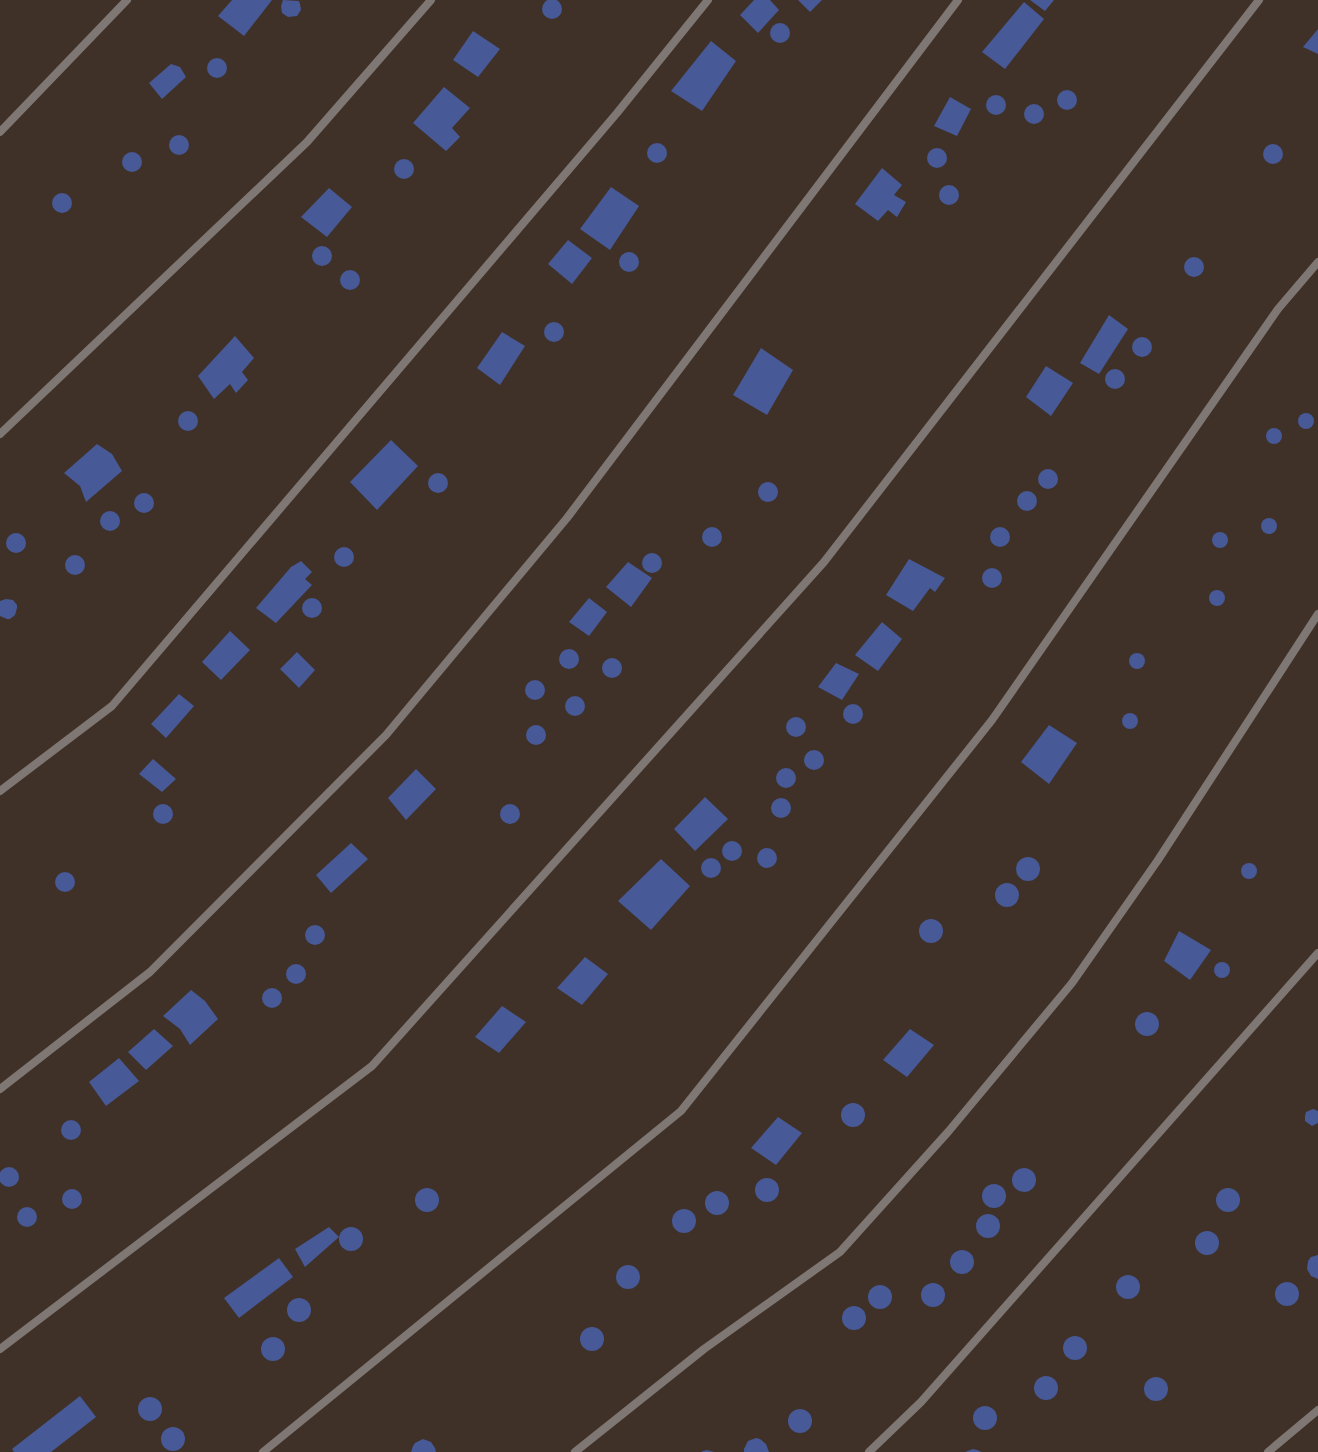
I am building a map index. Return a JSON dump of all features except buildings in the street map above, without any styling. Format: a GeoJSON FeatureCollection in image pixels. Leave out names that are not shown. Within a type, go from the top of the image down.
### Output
{"type":"FeatureCollection","features":[{"type":"Feature","properties":{"kind":"street"},"geometry":{"type":"LineString","coordinates":[[0,132],[127,0]]}},
{"type":"Feature","properties":{"kind":"street"},"geometry":{"type":"LineString","coordinates":[[0,434],[307,142],[431,0]]}},
{"type":"Feature","properties":{"kind":"street"},"geometry":{"type":"LineString","coordinates":[[0,791],[112,706],[617,113],[708,0]]}},
{"type":"Feature","properties":{"kind":"street"},"geometry":{"type":"LineString","coordinates":[[0,1089],[150,972],[386,735],[567,518],[958,0]]}},
{"type":"Feature","properties":{"kind":"street"},"geometry":{"type":"LineString","coordinates":[[0,1350],[372,1066],[824,562],[1259,0]]}},
{"type":"Feature","properties":{"kind":"street"},"geometry":{"type":"LineString","coordinates":[[263,1452],[681,1111],[992,720],[1278,309],[1318,262]]}},
{"type":"Feature","properties":{"kind":"street"},"geometry":{"type":"LineString","coordinates":[[575,1452],[704,1349],[840,1252],[943,1137],[1072,983],[1158,860],[1318,614]]}},
{"type":"Feature","properties":{"kind":"street"},"geometry":{"type":"LineString","coordinates":[[869,1452],[921,1402],[1318,953]]}},
{"type":"Feature","properties":{"kind":"street"},"geometry":{"type":"LineString","coordinates":[[1268,1452],[1318,1410]]}}]}
